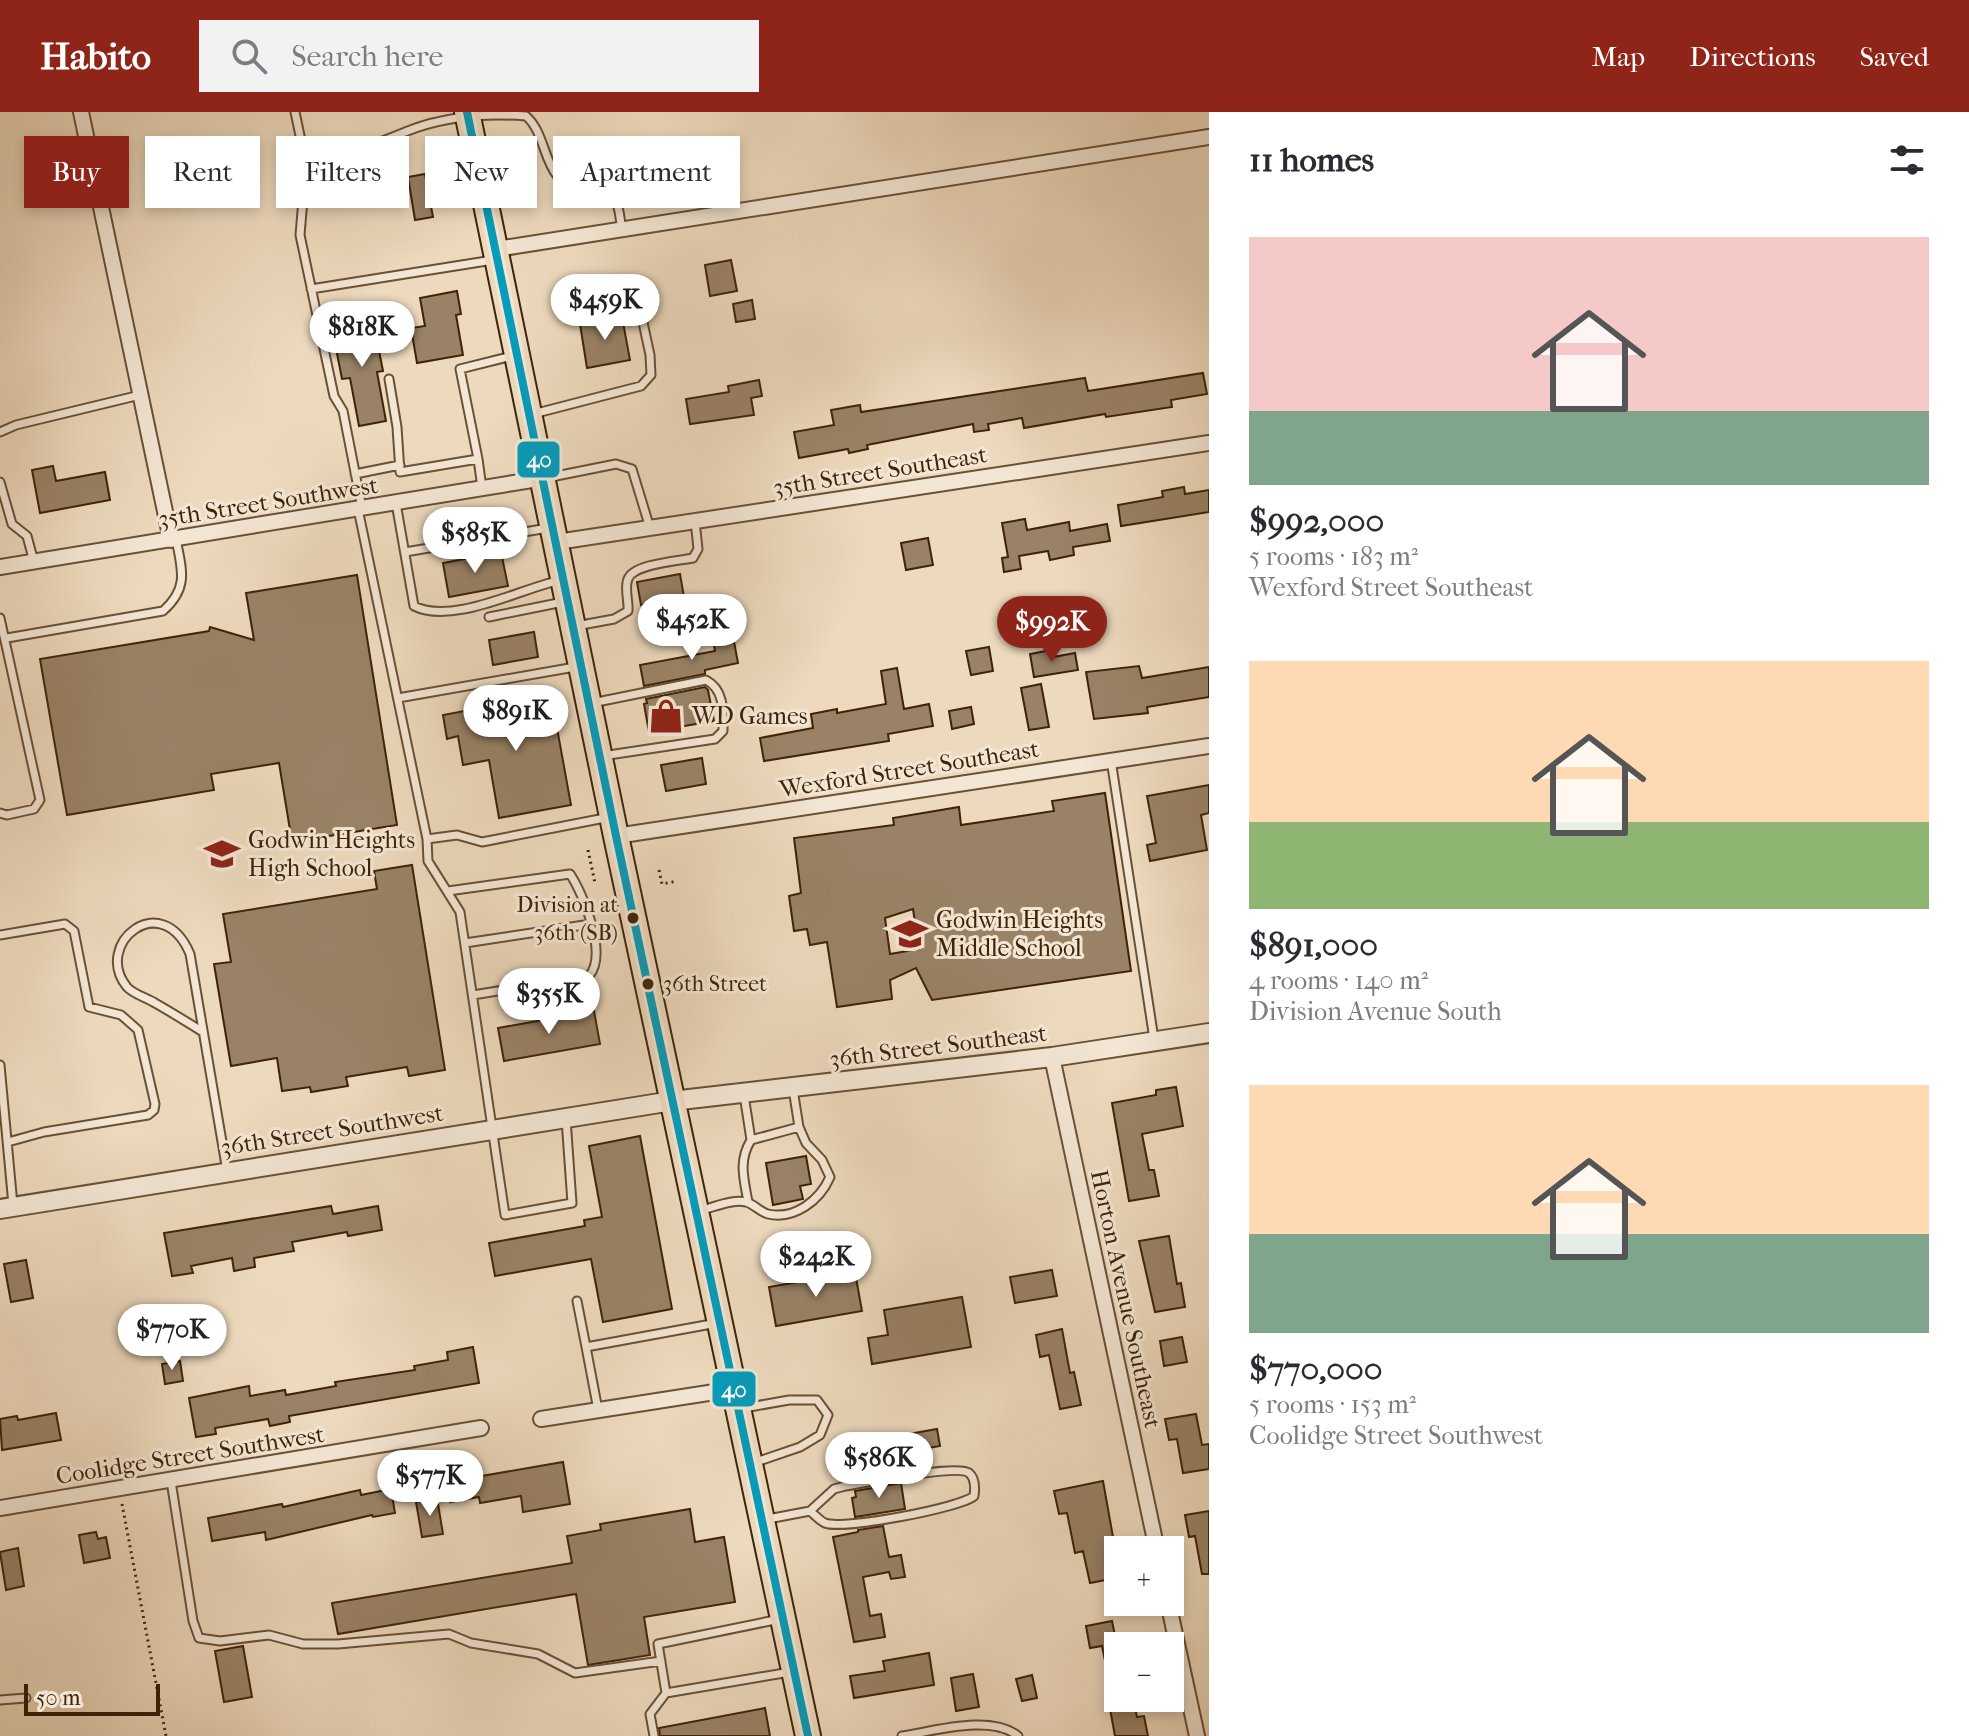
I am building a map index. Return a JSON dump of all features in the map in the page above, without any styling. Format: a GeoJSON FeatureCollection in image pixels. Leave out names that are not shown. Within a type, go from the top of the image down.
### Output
{"type":"FeatureCollection","features":[{"type":"Feature","properties":{"kind":"main road"},"geometry":{"type":"LineString","coordinates":[[467,114],[614,826],[808,1736]]}},
{"type":"Feature","properties":{"kind":"street"},"geometry":{"type":"LineString","coordinates":[[81,112],[173,540]]}},
{"type":"Feature","properties":{"kind":"street"},"geometry":{"type":"LineString","coordinates":[[498,254],[622,230],[1209,137]]}},
{"type":"Feature","properties":{"kind":"street","name":"35th Street Southeast"},"geometry":{"type":"LineString","coordinates":[[556,535],[650,528],[1209,443]]}},
{"type":"Feature","properties":{"kind":"street","name":"35th Street Southwest"},"geometry":{"type":"LineString","coordinates":[[0,567],[544,478]]}},
{"type":"Feature","properties":{"kind":"street","name":"Wexford Street Southeast"},"geometry":{"type":"LineString","coordinates":[[614,826],[1209,746]]}},
{"type":"Feature","properties":{"kind":"street","name":"36th Street Southeast"},"geometry":{"type":"LineString","coordinates":[[672,1101],[1052,1057],[1209,1033]]}},
{"type":"Feature","properties":{"kind":"street","name":"Horton Avenue Southeast"},"geometry":{"type":"LineString","coordinates":[[1052,1057],[1154,1536]]}},
{"type":"Feature","properties":{"kind":"street","name":"36th Street Southwest"},"geometry":{"type":"LineString","coordinates":[[6,1208],[672,1101]]}},
{"type":"Feature","properties":{"kind":"street"},"geometry":{"type":"LineString","coordinates":[[541,1419],[598,1410],[736,1399]]}},
{"type":"Feature","properties":{"kind":"street","name":"Coolidge Street Southwest"},"geometry":{"type":"LineString","coordinates":[[0,1508],[481,1428]]}},
{"type":"Feature","properties":{"kind":"street"},"geometry":{"type":"LineString","coordinates":[[1171,1616],[1197,1736]]}},
{"type":"Feature","properties":{"kind":"lane"},"geometry":{"type":"LineString","coordinates":[[295,112],[300,136]]}},
{"type":"Feature","properties":{"kind":"lane"},"geometry":{"type":"LineString","coordinates":[[394,136],[467,114],[526,116],[535,124],[559,179],[572,186],[611,194],[617,201],[622,230]]}},
{"type":"Feature","properties":{"kind":"lane"},"geometry":{"type":"LineString","coordinates":[[302,208],[300,235],[334,396],[343,411],[427,839],[428,861],[460,912],[505,1215],[572,1203],[565,1117]]}},
{"type":"Feature","properties":{"kind":"lane"},"geometry":{"type":"LineString","coordinates":[[311,289],[498,254]]}},
{"type":"Feature","properties":{"kind":"lane"},"geometry":{"type":"LineString","coordinates":[[530,414],[641,386],[651,375],[650,355],[636,290],[627,281],[570,291]]}},
{"type":"Feature","properties":{"kind":"lane"},"geometry":{"type":"LineString","coordinates":[[482,488],[460,369],[518,355]]}},
{"type":"Feature","properties":{"kind":"lane"},"geometry":{"type":"LineString","coordinates":[[389,379],[400,472],[478,459]]}},
{"type":"Feature","properties":{"kind":"lane"},"geometry":{"type":"LineString","coordinates":[[0,432],[16,425],[140,395]]}},
{"type":"Feature","properties":{"kind":"lane"},"geometry":{"type":"LineString","coordinates":[[544,478],[616,464],[632,469],[650,528]]}},
{"type":"Feature","properties":{"kind":"lane"},"geometry":{"type":"LineString","coordinates":[[355,474],[400,465]]}},
{"type":"Feature","properties":{"kind":"lane"},"geometry":{"type":"LineString","coordinates":[[0,482],[12,524],[27,536],[34,562]]}},
{"type":"Feature","properties":{"kind":"lane"},"geometry":{"type":"LineString","coordinates":[[396,503],[414,606],[427,613],[566,590]]}},
{"type":"Feature","properties":{"kind":"lane"},"geometry":{"type":"LineString","coordinates":[[574,626],[614,619],[628,611],[627,584],[632,572],[693,558],[698,549],[695,521]]}},
{"type":"Feature","properties":{"kind":"lane"},"geometry":{"type":"LineString","coordinates":[[405,552],[556,535]]}},
{"type":"Feature","properties":{"kind":"lane"},"geometry":{"type":"LineString","coordinates":[[7,638],[163,611],[176,599],[181,587],[182,567],[173,540]]}},
{"type":"Feature","properties":{"kind":"lane"},"geometry":{"type":"LineString","coordinates":[[489,617],[566,590]]}},
{"type":"Feature","properties":{"kind":"lane"},"geometry":{"type":"LineString","coordinates":[[0,618],[7,638],[40,800],[34,809],[7,815],[0,813]]}},
{"type":"Feature","properties":{"kind":"lane"},"geometry":{"type":"LineString","coordinates":[[398,698],[582,666]]}},
{"type":"Feature","properties":{"kind":"lane"},"geometry":{"type":"LineString","coordinates":[[589,704],[706,680],[713,684],[722,704],[723,731],[715,739],[600,756]]}},
{"type":"Feature","properties":{"kind":"lane"},"geometry":{"type":"LineString","coordinates":[[1111,760],[1155,1042]]}},
{"type":"Feature","properties":{"kind":"lane"},"geometry":{"type":"LineString","coordinates":[[427,839],[457,835],[482,842],[614,826]]}},
{"type":"Feature","properties":{"kind":"lane"},"geometry":{"type":"LineString","coordinates":[[448,891],[570,874],[581,891],[591,924],[597,959],[595,969],[589,976],[473,995]]}},
{"type":"Feature","properties":{"kind":"lane"},"geometry":{"type":"LineString","coordinates":[[0,935],[65,924],[70,926],[74,931],[89,1007],[121,1015],[138,1030],[155,1104],[148,1115],[44,1132],[8,1142]]}},
{"type":"Feature","properties":{"kind":"lane"},"geometry":{"type":"LineString","coordinates":[[203,1032],[128,988],[119,967],[119,956],[120,945],[132,929],[147,924],[170,926],[183,938],[190,954],[227,1171]]}},
{"type":"Feature","properties":{"kind":"lane"},"geometry":{"type":"LineString","coordinates":[[465,943],[591,924]]}},
{"type":"Feature","properties":{"kind":"lane"},"geometry":{"type":"LineString","coordinates":[[0,1065],[8,1142],[6,1208]]}},
{"type":"Feature","properties":{"kind":"lane"},"geometry":{"type":"LineString","coordinates":[[695,1211],[733,1202],[748,1202],[770,1215],[791,1213],[807,1207],[824,1191],[830,1177],[822,1160],[806,1143],[799,1127],[793,1087]]}},
{"type":"Feature","properties":{"kind":"lane"},"geometry":{"type":"LineString","coordinates":[[743,1093],[751,1140]]}},
{"type":"Feature","properties":{"kind":"lane"},"geometry":{"type":"LineString","coordinates":[[748,1202],[741,1168],[743,1152],[751,1140],[799,1127]]}},
{"type":"Feature","properties":{"kind":"lane"},"geometry":{"type":"LineString","coordinates":[[577,1301],[598,1410]]}},
{"type":"Feature","properties":{"kind":"lane"},"geometry":{"type":"LineString","coordinates":[[586,1347],[719,1323]]}},
{"type":"Feature","properties":{"kind":"lane"},"geometry":{"type":"LineString","coordinates":[[736,1399],[817,1400],[828,1415],[820,1435],[800,1447],[750,1463]]}},
{"type":"Feature","properties":{"kind":"lane"},"geometry":{"type":"LineString","coordinates":[[762,1520],[810,1511],[834,1489],[845,1486],[956,1469],[967,1471],[975,1487],[974,1496],[956,1505],[853,1524],[826,1523],[810,1511]]}},
{"type":"Feature","properties":{"kind":"lane"},"geometry":{"type":"LineString","coordinates":[[171,1481],[193,1621],[199,1638],[220,1641],[269,1635],[303,1644],[338,1644],[449,1634],[471,1643],[538,1654],[575,1673],[661,1661]]}},
{"type":"Feature","properties":{"kind":"lane"},"geometry":{"type":"LineString","coordinates":[[666,1693],[658,1644],[783,1619]]}},
{"type":"Feature","properties":{"kind":"lane"},"geometry":{"type":"LineString","coordinates":[[654,1736],[650,1714],[666,1693],[794,1671]]}},
{"type":"Feature","properties":{"kind":"lane"},"geometry":{"type":"LineString","coordinates":[[0,1700],[26,1698]]}},
{"type":"Feature","properties":{"kind":"lane"},"geometry":{"type":"LineString","coordinates":[[902,1736],[988,1724],[1004,1726],[1018,1736]]}},
{"type":"Feature","properties":{"kind":"path"},"geometry":{"type":"LineString","coordinates":[[588,850],[595,883]]}},
{"type":"Feature","properties":{"kind":"path"},"geometry":{"type":"LineString","coordinates":[[659,870],[662,884],[677,881]]}},
{"type":"Feature","properties":{"kind":"path"},"geometry":{"type":"LineString","coordinates":[[120,1489],[166,1736]]}},
{"type":"Feature","properties":{"kind":"building"},"geometry":{"type":"Polygon","coordinates":[[[425,174],[425,208],[431,208],[433,217],[415,220],[409,177],[425,174]]]}},
{"type":"Feature","properties":{"kind":"building"},"geometry":{"type":"Polygon","coordinates":[[[731,260],[737,291],[710,296],[705,265],[731,260]]]}},
{"type":"Feature","properties":{"kind":"building"},"geometry":{"type":"Polygon","coordinates":[[[457,291],[461,314],[456,315],[463,355],[417,363],[411,328],[425,326],[420,298],[457,291]]]}},
{"type":"Feature","properties":{"kind":"building"},"geometry":{"type":"Polygon","coordinates":[[[752,300],[755,319],[736,322],[733,304],[752,300]]]}},
{"type":"Feature","properties":{"kind":"building"},"geometry":{"type":"Polygon","coordinates":[[[622,317],[630,360],[587,368],[580,324],[622,317]]]}},
{"type":"Feature","properties":{"kind":"building"},"geometry":{"type":"Polygon","coordinates":[[[373,320],[383,371],[377,372],[386,421],[359,426],[350,378],[342,379],[332,328],[373,320]]]}},
{"type":"Feature","properties":{"kind":"building"},"geometry":{"type":"Polygon","coordinates":[[[1203,373],[1207,394],[1171,400],[1172,407],[1106,417],[1105,414],[1024,428],[1022,418],[988,424],[989,430],[974,432],[973,424],[867,445],[868,449],[849,453],[848,449],[799,458],[794,432],[834,425],[831,410],[860,405],[861,412],[1085,378],[1088,391],[1203,373]]]}},
{"type":"Feature","properties":{"kind":"building"},"geometry":{"type":"Polygon","coordinates":[[[759,380],[762,396],[751,398],[754,415],[690,424],[686,399],[729,392],[728,386],[759,380]]]}},
{"type":"Feature","properties":{"kind":"building"},"geometry":{"type":"Polygon","coordinates":[[[53,466],[56,481],[105,472],[110,500],[40,513],[32,470],[53,466]]]}},
{"type":"Feature","properties":{"kind":"building"},"geometry":{"type":"Polygon","coordinates":[[[1184,487],[1185,494],[1209,490],[1209,512],[1121,526],[1118,505],[1163,497],[1162,491],[1184,487]]]}},
{"type":"Feature","properties":{"kind":"building"},"geometry":{"type":"Polygon","coordinates":[[[1025,519],[1027,530],[1069,522],[1070,531],[1107,524],[1110,541],[1073,547],[1074,555],[1050,560],[1048,551],[1019,556],[1021,569],[1004,572],[1002,558],[1008,557],[1002,523],[1025,519]]]}},
{"type":"Feature","properties":{"kind":"building"},"geometry":{"type":"Polygon","coordinates":[[[928,538],[933,565],[906,570],[901,543],[928,538]]]}},
{"type":"Feature","properties":{"kind":"building"},"geometry":{"type":"Polygon","coordinates":[[[501,552],[508,586],[449,597],[443,563],[501,552]]]}},
{"type":"Feature","properties":{"kind":"building"},"geometry":{"type":"Polygon","coordinates":[[[680,574],[684,597],[641,605],[637,582],[680,574]]]}},
{"type":"Feature","properties":{"kind":"building","name":"Godwin Heights High School"},"geometry":{"type":"Polygon","coordinates":[[[357,575],[397,825],[292,842],[279,763],[211,774],[214,790],[67,815],[40,659],[209,631],[210,627],[254,640],[246,593],[357,575]]]}},
{"type":"Feature","properties":{"kind":"building"},"geometry":{"type":"Polygon","coordinates":[[[732,631],[738,663],[705,670],[705,674],[644,686],[640,665],[715,651],[712,635],[732,631]]]}},
{"type":"Feature","properties":{"kind":"building"},"geometry":{"type":"Polygon","coordinates":[[[534,632],[538,657],[493,665],[489,640],[534,632]]]}},
{"type":"Feature","properties":{"kind":"building"},"geometry":{"type":"Polygon","coordinates":[[[989,647],[993,671],[971,675],[966,651],[989,647]]]}},
{"type":"Feature","properties":{"kind":"building"},"geometry":{"type":"Polygon","coordinates":[[[1051,650],[1053,657],[1075,653],[1078,670],[1034,677],[1030,654],[1051,650]]]}},
{"type":"Feature","properties":{"kind":"building"},"geometry":{"type":"Polygon","coordinates":[[[1139,666],[1142,678],[1209,667],[1209,697],[1147,707],[1148,713],[1094,719],[1086,672],[1139,666]]]}},
{"type":"Feature","properties":{"kind":"building"},"geometry":{"type":"Polygon","coordinates":[[[897,668],[904,709],[929,704],[933,726],[888,734],[889,741],[764,761],[760,738],[813,728],[811,714],[837,709],[837,713],[886,704],[881,671],[897,668]]]}},
{"type":"Feature","properties":{"kind":"building"},"geometry":{"type":"Polygon","coordinates":[[[1041,684],[1049,727],[1029,730],[1021,688],[1041,684]]]}},
{"type":"Feature","properties":{"kind":"building"},"geometry":{"type":"Polygon","coordinates":[[[705,687],[714,721],[649,732],[644,704],[647,703],[646,699],[705,687]]]}},
{"type":"Feature","properties":{"kind":"building"},"geometry":{"type":"Polygon","coordinates":[[[551,695],[571,805],[499,818],[489,760],[463,765],[458,736],[447,739],[443,715],[551,695]]]}},
{"type":"Feature","properties":{"kind":"building"},"geometry":{"type":"Polygon","coordinates":[[[971,707],[974,724],[952,729],[949,711],[971,707]]]}},
{"type":"Feature","properties":{"kind":"building"},"geometry":{"type":"Polygon","coordinates":[[[702,758],[706,784],[666,791],[661,765],[702,758]]]}},
{"type":"Feature","properties":{"kind":"building"},"geometry":{"type":"Polygon","coordinates":[[[1209,785],[1209,813],[1201,815],[1207,850],[1150,861],[1147,845],[1156,843],[1147,796],[1209,785]]]}},
{"type":"Feature","properties":{"kind":"building"},"geometry":{"type":"Polygon","coordinates":[[[1105,793],[1131,971],[932,1000],[916,968],[890,980],[892,999],[837,1007],[827,942],[810,945],[807,929],[794,931],[789,896],[801,893],[794,838],[894,825],[893,818],[959,807],[961,825],[1054,811],[1052,801],[1105,793]],[[913,909],[885,918],[890,954],[919,949],[913,909]]]}},
{"type":"Feature","properties":{"kind":"building"},"geometry":{"type":"Polygon","coordinates":[[[412,865],[445,1070],[409,1076],[407,1067],[346,1077],[348,1086],[311,1092],[310,1087],[282,1091],[277,1058],[231,1066],[214,964],[231,962],[223,914],[377,889],[374,871],[412,865]]]}},
{"type":"Feature","properties":{"kind":"building"},"geometry":{"type":"Polygon","coordinates":[[[594,1011],[600,1044],[504,1061],[498,1028],[594,1011]]]}},
{"type":"Feature","properties":{"kind":"building"},"geometry":{"type":"Polygon","coordinates":[[[1176,1087],[1183,1126],[1142,1134],[1149,1170],[1154,1170],[1159,1196],[1129,1201],[1112,1103],[1156,1095],[1156,1090],[1176,1087]]]}},
{"type":"Feature","properties":{"kind":"building"},"geometry":{"type":"Polygon","coordinates":[[[640,1136],[672,1309],[603,1322],[591,1259],[495,1276],[489,1243],[585,1226],[584,1220],[602,1217],[589,1146],[640,1136]]]}},
{"type":"Feature","properties":{"kind":"building"},"geometry":{"type":"Polygon","coordinates":[[[806,1156],[811,1184],[800,1186],[803,1199],[773,1205],[766,1163],[806,1156]]]}},
{"type":"Feature","properties":{"kind":"building"},"geometry":{"type":"Polygon","coordinates":[[[331,1206],[333,1214],[378,1206],[382,1230],[348,1236],[347,1232],[292,1242],[294,1251],[254,1258],[255,1267],[234,1271],[232,1258],[191,1266],[193,1273],[172,1276],[164,1233],[331,1206]]]}},
{"type":"Feature","properties":{"kind":"building"},"geometry":{"type":"Polygon","coordinates":[[[1169,1236],[1177,1284],[1181,1283],[1185,1307],[1155,1312],[1139,1241],[1169,1236]]]}},
{"type":"Feature","properties":{"kind":"building"},"geometry":{"type":"Polygon","coordinates":[[[26,1260],[33,1298],[11,1302],[4,1264],[26,1260]]]}},
{"type":"Feature","properties":{"kind":"building"},"geometry":{"type":"Polygon","coordinates":[[[1052,1270],[1057,1296],[1015,1303],[1010,1277],[1052,1270]]]}},
{"type":"Feature","properties":{"kind":"building"},"geometry":{"type":"Polygon","coordinates":[[[855,1272],[862,1311],[776,1326],[769,1287],[855,1272]]]}},
{"type":"Feature","properties":{"kind":"building"},"geometry":{"type":"Polygon","coordinates":[[[962,1297],[971,1347],[872,1364],[868,1338],[888,1335],[884,1310],[962,1297]]]}},
{"type":"Feature","properties":{"kind":"building"},"geometry":{"type":"Polygon","coordinates":[[[1062,1329],[1070,1373],[1074,1372],[1081,1405],[1060,1409],[1049,1355],[1040,1357],[1036,1335],[1062,1329]]]}},
{"type":"Feature","properties":{"kind":"building"},"geometry":{"type":"Polygon","coordinates":[[[1182,1337],[1187,1362],[1164,1366],[1160,1341],[1182,1337]]]}},
{"type":"Feature","properties":{"kind":"building"},"geometry":{"type":"Polygon","coordinates":[[[473,1347],[479,1383],[289,1416],[290,1422],[270,1426],[268,1419],[215,1428],[216,1434],[196,1437],[189,1398],[249,1386],[250,1396],[285,1390],[286,1395],[336,1386],[335,1382],[415,1370],[414,1366],[448,1360],[447,1352],[473,1347]]]}},
{"type":"Feature","properties":{"kind":"building"},"geometry":{"type":"Polygon","coordinates":[[[180,1361],[183,1381],[165,1384],[162,1364],[180,1361]]]}},
{"type":"Feature","properties":{"kind":"building"},"geometry":{"type":"Polygon","coordinates":[[[56,1413],[61,1440],[2,1450],[0,1419],[17,1416],[18,1420],[56,1413]]]}},
{"type":"Feature","properties":{"kind":"building"},"geometry":{"type":"Polygon","coordinates":[[[1196,1414],[1202,1445],[1209,1444],[1209,1469],[1183,1473],[1177,1439],[1169,1440],[1165,1419],[1196,1414]]]}},
{"type":"Feature","properties":{"kind":"building"},"geometry":{"type":"Polygon","coordinates":[[[937,1429],[940,1446],[917,1450],[919,1466],[852,1478],[847,1445],[937,1429]]]}},
{"type":"Feature","properties":{"kind":"building"},"geometry":{"type":"Polygon","coordinates":[[[563,1462],[570,1504],[523,1512],[521,1496],[480,1503],[479,1497],[450,1502],[445,1478],[470,1474],[470,1478],[563,1462]]]}},
{"type":"Feature","properties":{"kind":"building"},"geometry":{"type":"Polygon","coordinates":[[[1103,1481],[1113,1536],[1104,1536],[1104,1580],[1090,1583],[1083,1551],[1075,1553],[1067,1513],[1059,1514],[1054,1491],[1103,1481]]]}},
{"type":"Feature","properties":{"kind":"building"},"geometry":{"type":"Polygon","coordinates":[[[901,1483],[905,1509],[855,1517],[852,1498],[856,1497],[855,1491],[901,1483]]]}},
{"type":"Feature","properties":{"kind":"building"},"geometry":{"type":"Polygon","coordinates":[[[391,1489],[395,1513],[372,1515],[266,1540],[265,1532],[212,1541],[208,1518],[282,1504],[283,1507],[360,1490],[361,1495],[391,1489]]]}},
{"type":"Feature","properties":{"kind":"building"},"geometry":{"type":"Polygon","coordinates":[[[437,1498],[443,1534],[422,1537],[416,1502],[437,1498]]]}},
{"type":"Feature","properties":{"kind":"building"},"geometry":{"type":"Polygon","coordinates":[[[690,1509],[695,1542],[724,1537],[735,1602],[644,1617],[650,1655],[588,1665],[576,1594],[338,1634],[332,1603],[572,1563],[567,1536],[601,1530],[600,1524],[690,1509]]]}},
{"type":"Feature","properties":{"kind":"building"},"geometry":{"type":"Polygon","coordinates":[[[1209,1511],[1209,1574],[1202,1574],[1195,1536],[1189,1537],[1185,1515],[1209,1511]]]}},
{"type":"Feature","properties":{"kind":"building"},"geometry":{"type":"Polygon","coordinates":[[[883,1526],[889,1557],[901,1555],[905,1577],[891,1579],[889,1572],[863,1577],[870,1616],[881,1614],[885,1637],[854,1642],[833,1537],[883,1526]]]}},
{"type":"Feature","properties":{"kind":"building"},"geometry":{"type":"Polygon","coordinates":[[[96,1532],[98,1539],[106,1537],[110,1558],[84,1563],[79,1535],[96,1532]]]}},
{"type":"Feature","properties":{"kind":"building"},"geometry":{"type":"Polygon","coordinates":[[[18,1548],[24,1586],[6,1590],[0,1552],[18,1548]]]}},
{"type":"Feature","properties":{"kind":"building"},"geometry":{"type":"Polygon","coordinates":[[[1112,1621],[1114,1632],[1104,1632],[1104,1656],[1102,1646],[1090,1648],[1086,1626],[1112,1621]]]}},
{"type":"Feature","properties":{"kind":"building"},"geometry":{"type":"Polygon","coordinates":[[[243,1646],[252,1697],[224,1702],[215,1651],[243,1646]]]}},
{"type":"Feature","properties":{"kind":"building"},"geometry":{"type":"Polygon","coordinates":[[[929,1653],[934,1685],[854,1698],[850,1676],[885,1671],[883,1661],[929,1653]]]}},
{"type":"Feature","properties":{"kind":"building"},"geometry":{"type":"Polygon","coordinates":[[[973,1674],[979,1707],[956,1711],[951,1678],[973,1674]]]}},
{"type":"Feature","properties":{"kind":"building"},"geometry":{"type":"Polygon","coordinates":[[[1032,1675],[1037,1698],[1022,1701],[1016,1679],[1032,1675]]]}},
{"type":"Feature","properties":{"kind":"building"},"geometry":{"type":"Polygon","coordinates":[[[765,1708],[770,1736],[660,1736],[659,1728],[765,1708]]]}},
{"type":"Feature","properties":{"kind":"building"},"geometry":{"type":"Polygon","coordinates":[[[1111,1712],[1136,1712],[1137,1717],[1144,1716],[1148,1736],[1115,1736],[1111,1712]]]}},
{"type":"Feature","properties":{"kind":"transit line","name":"40"},"geometry":{"type":"LineString","coordinates":[[467,112],[616,836],[808,1736]]}},
{"type":"Feature","properties":{"kind":"place","name":"WD Games"},"geometry":{"type":"Point","coordinates":[666,716]}},
{"type":"Feature","properties":{"kind":"place","name":"Godwin Heights High School"},"geometry":{"type":"Point","coordinates":[222,854]}},
{"type":"Feature","properties":{"kind":"place","name":"Division at 36th (SB)"},"geometry":{"type":"Point","coordinates":[633,918]}},
{"type":"Feature","properties":{"kind":"place","name":"Godwin Heights Middle School"},"geometry":{"type":"Point","coordinates":[910,934]}},
{"type":"Feature","properties":{"kind":"place","name":"36th Street"},"geometry":{"type":"Point","coordinates":[648,984]}}]}
